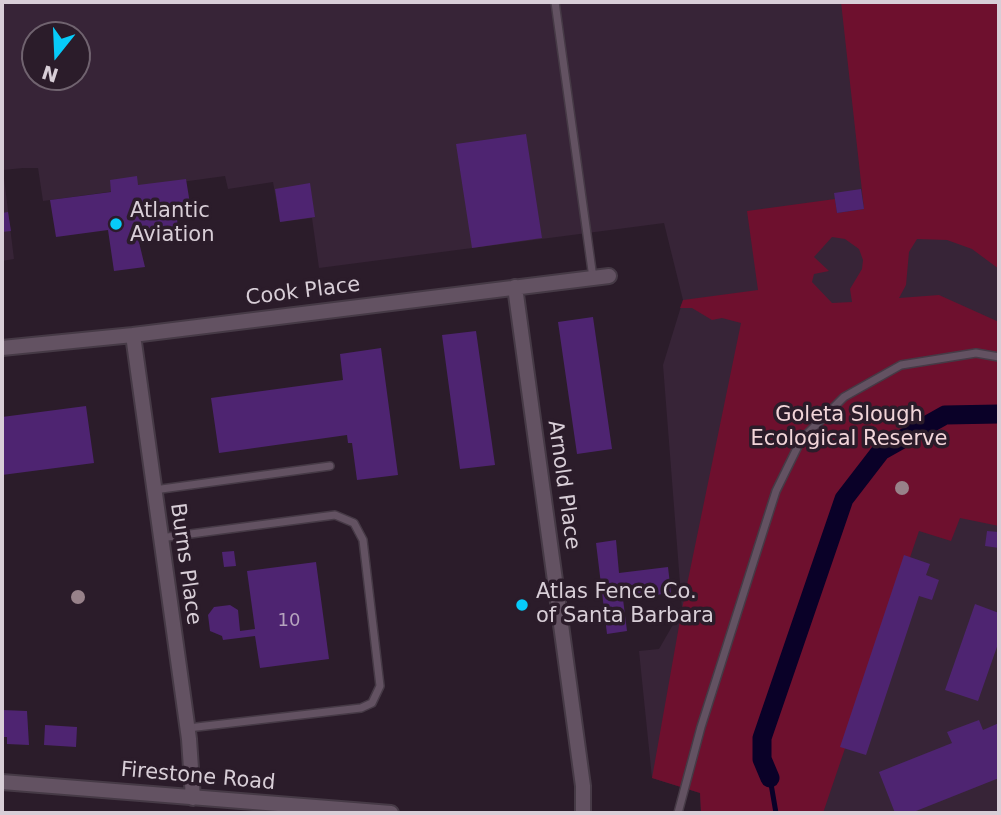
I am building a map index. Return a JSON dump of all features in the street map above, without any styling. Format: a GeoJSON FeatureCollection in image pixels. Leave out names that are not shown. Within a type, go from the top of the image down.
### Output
{"type":"FeatureCollection","features":[{"type":"Feature","properties":{"kind":"street","name":"Cook Place"},"geometry":{"type":"LineString","coordinates":[[2,348],[133,335],[609,276]]}},
{"type":"Feature","properties":{"kind":"street","name":"Arnold Place"},"geometry":{"type":"LineString","coordinates":[[515,287],[583,786],[583,813]]}},
{"type":"Feature","properties":{"kind":"street","name":"Burns Place"},"geometry":{"type":"LineString","coordinates":[[133,335],[159,538],[188,728],[193,798]]}},
{"type":"Feature","properties":{"kind":"street","name":"Firestone Road"},"geometry":{"type":"LineString","coordinates":[[2,782],[391,813]]}},
{"type":"Feature","properties":{"kind":"lane"},"geometry":{"type":"LineString","coordinates":[[555,2],[593,278]]}},
{"type":"Feature","properties":{"kind":"lane"},"geometry":{"type":"LineString","coordinates":[[678,813],[701,727],[776,491],[801,440],[844,397],[901,365],[976,353],[999,357]]}},
{"type":"Feature","properties":{"kind":"lane"},"geometry":{"type":"LineString","coordinates":[[153,490],[330,466]]}},
{"type":"Feature","properties":{"kind":"lane"},"geometry":{"type":"LineString","coordinates":[[159,538],[335,515],[351,520],[363,540],[380,686],[372,703],[356,708],[188,728]]}},
{"type":"Feature","properties":{"kind":"shaded area"},"geometry":{"type":"Polygon","coordinates":[[[2,2],[999,2],[999,813],[701,813],[700,793],[652,778],[639,651],[659,649],[682,609],[663,365],[683,300],[664,223],[319,268],[312,218],[280,222],[273,182],[228,189],[225,176],[43,201],[38,168],[23,168],[3,170],[14,259],[2,261],[2,2]]]}},
{"type":"Feature","properties":{"kind":"green space","name":"Goleta Slough Ecological Reserve"},"geometry":{"type":"Polygon","coordinates":[[[841,2],[999,2],[999,269],[972,249],[947,240],[917,239],[909,252],[906,285],[899,298],[939,295],[999,322],[999,526],[960,518],[951,541],[919,531],[823,813],[701,813],[700,793],[652,778],[682,609],[741,323],[722,318],[712,320],[692,308],[680,308],[683,300],[758,290],[747,211],[835,199],[837,213],[864,209],[841,2]],[[832,237],[814,257],[829,271],[814,274],[812,282],[832,303],[852,302],[850,289],[862,269],[863,260],[859,249],[845,239],[832,237]]]}},
{"type":"Feature","properties":{"kind":"building"},"geometry":{"type":"Polygon","coordinates":[[[526,134],[542,238],[472,248],[456,144],[526,134]]]}},
{"type":"Feature","properties":{"kind":"building","name":"Atlantic Aviation"},"geometry":{"type":"Polygon","coordinates":[[[137,176],[138,185],[186,179],[192,216],[177,218],[178,232],[138,238],[145,267],[114,271],[108,230],[56,237],[50,200],[111,192],[110,180],[137,176]]]}},
{"type":"Feature","properties":{"kind":"building"},"geometry":{"type":"Polygon","coordinates":[[[310,183],[315,217],[280,222],[275,189],[310,183]]]}},
{"type":"Feature","properties":{"kind":"building"},"geometry":{"type":"Polygon","coordinates":[[[861,189],[864,209],[837,213],[834,193],[861,189]]]}},
{"type":"Feature","properties":{"kind":"building"},"geometry":{"type":"Polygon","coordinates":[[[8,212],[11,231],[2,232],[2,213],[8,212]]]}},
{"type":"Feature","properties":{"kind":"building"},"geometry":{"type":"Polygon","coordinates":[[[593,317],[612,449],[577,454],[558,322],[593,317]]]}},
{"type":"Feature","properties":{"kind":"building"},"geometry":{"type":"Polygon","coordinates":[[[476,331],[495,465],[460,469],[442,335],[476,331]]]}},
{"type":"Feature","properties":{"kind":"building"},"geometry":{"type":"Polygon","coordinates":[[[381,348],[398,475],[357,480],[352,443],[348,443],[347,435],[219,453],[211,398],[343,380],[340,354],[381,348]]]}},
{"type":"Feature","properties":{"kind":"building"},"geometry":{"type":"Polygon","coordinates":[[[86,406],[94,463],[2,475],[2,417],[86,406]]]}},
{"type":"Feature","properties":{"kind":"building"},"geometry":{"type":"Polygon","coordinates":[[[987,531],[999,532],[999,548],[985,546],[987,531]]]}},
{"type":"Feature","properties":{"kind":"building"},"geometry":{"type":"Polygon","coordinates":[[[616,540],[619,573],[668,567],[671,593],[623,599],[627,631],[607,634],[596,543],[616,540]]]}},
{"type":"Feature","properties":{"kind":"building"},"geometry":{"type":"Polygon","coordinates":[[[234,551],[236,566],[224,567],[222,552],[234,551]]]}},
{"type":"Feature","properties":{"kind":"building"},"geometry":{"type":"Polygon","coordinates":[[[904,555],[930,564],[926,575],[939,580],[932,600],[919,596],[866,755],[840,747],[904,555]]]}},
{"type":"Feature","properties":{"kind":"building"},"geometry":{"type":"Polygon","coordinates":[[[316,562],[329,659],[260,668],[255,636],[223,640],[222,636],[210,631],[208,615],[214,607],[230,605],[238,610],[240,631],[255,629],[247,571],[316,562]]]}},
{"type":"Feature","properties":{"kind":"building"},"geometry":{"type":"Polygon","coordinates":[[[975,604],[999,613],[999,641],[978,701],[945,690],[975,604]]]}},
{"type":"Feature","properties":{"kind":"building"},"geometry":{"type":"Polygon","coordinates":[[[2,710],[27,711],[29,745],[7,744],[7,737],[2,737],[2,710]]]}},
{"type":"Feature","properties":{"kind":"building"},"geometry":{"type":"Polygon","coordinates":[[[979,720],[983,730],[999,723],[999,778],[911,813],[895,813],[879,772],[952,743],[947,732],[979,720]]]}},
{"type":"Feature","properties":{"kind":"building"},"geometry":{"type":"Polygon","coordinates":[[[45,725],[77,727],[76,747],[44,745],[45,725]]]}},
{"type":"Feature","properties":{"kind":"waterway"},"geometry":{"type":"LineString","coordinates":[[770,778],[762,759],[762,738],[844,499],[881,451],[945,415],[999,414]]}},
{"type":"Feature","properties":{"kind":"waterway"},"geometry":{"type":"LineString","coordinates":[[770,778],[776,813]]}},
{"type":"Feature","properties":{"kind":"place","name":"Atlantic Aviation"},"geometry":{"type":"Point","coordinates":[116,224]}},
{"type":"Feature","properties":{"kind":"place","name":"Atlas Fence Co. of Santa Barbara"},"geometry":{"type":"Point","coordinates":[522,605]}}]}
